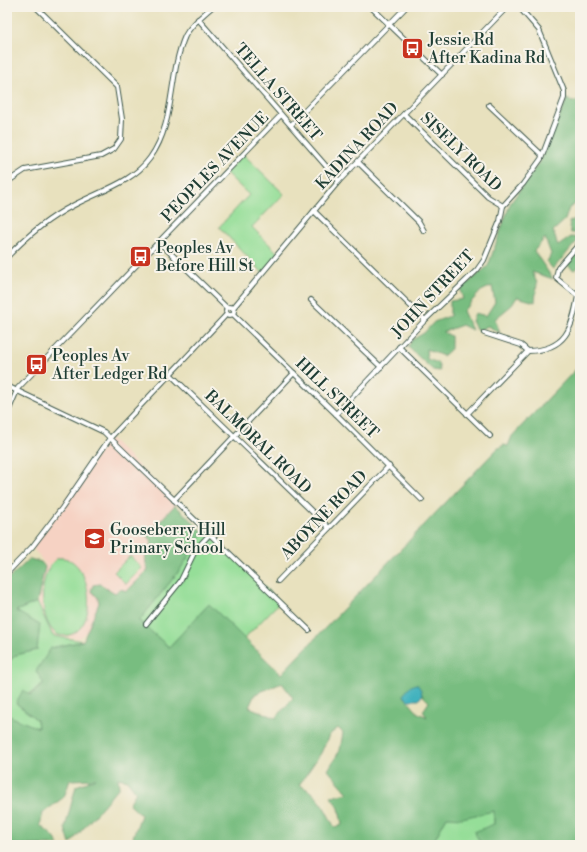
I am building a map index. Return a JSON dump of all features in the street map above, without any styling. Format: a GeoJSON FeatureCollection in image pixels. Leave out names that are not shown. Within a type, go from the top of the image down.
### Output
{"type":"FeatureCollection","features":[{"type":"Feature","properties":{"kind":"street"},"geometry":{"type":"LineString","coordinates":[[7,182],[25,170],[101,156],[114,149],[121,139],[122,119],[117,87],[36,7]]}},
{"type":"Feature","properties":{"kind":"street"},"geometry":{"type":"LineString","coordinates":[[7,257],[29,234],[43,223],[74,204],[124,181],[142,167],[150,158],[161,139],[165,128],[179,54],[186,35],[198,19],[212,7]]}},
{"type":"Feature","properties":{"kind":"street"},"geometry":{"type":"LineString","coordinates":[[371,7],[442,75]]}},
{"type":"Feature","properties":{"kind":"street"},"geometry":{"type":"LineString","coordinates":[[291,126],[406,7]]}},
{"type":"Feature","properties":{"kind":"street","name":"KADINA ROAD"},"geometry":{"type":"LineString","coordinates":[[233,308],[339,181],[507,7]]}},
{"type":"Feature","properties":{"kind":"street"},"geometry":{"type":"LineString","coordinates":[[502,206],[523,184],[542,155],[564,98],[564,91],[539,30],[519,7]]}},
{"type":"Feature","properties":{"kind":"street","name":"TELLA STREET"},"geometry":{"type":"LineString","coordinates":[[198,19],[339,181]]}},
{"type":"Feature","properties":{"kind":"street"},"geometry":{"type":"LineString","coordinates":[[489,105],[542,155]]}},
{"type":"Feature","properties":{"kind":"street","name":"SISELY ROAD"},"geometry":{"type":"LineString","coordinates":[[404,114],[488,197],[502,206]]}},
{"type":"Feature","properties":{"kind":"street","name":"PEOPLES AVENUE"},"geometry":{"type":"LineString","coordinates":[[7,414],[17,391],[281,115]]}},
{"type":"Feature","properties":{"kind":"street"},"geometry":{"type":"LineString","coordinates":[[7,141],[9,148],[7,152]]}},
{"type":"Feature","properties":{"kind":"street"},"geometry":{"type":"LineString","coordinates":[[358,162],[419,222],[424,231]]}},
{"type":"Feature","properties":{"kind":"street","name":"JOHN STREET"},"geometry":{"type":"LineString","coordinates":[[336,414],[425,320],[477,270],[484,260],[500,220],[502,206]]}},
{"type":"Feature","properties":{"kind":"street"},"geometry":{"type":"LineString","coordinates":[[314,211],[425,320]]}},
{"type":"Feature","properties":{"kind":"street"},"geometry":{"type":"LineString","coordinates":[[159,242],[227,308],[233,308],[233,314],[227,314]]}},
{"type":"Feature","properties":{"kind":"street"},"geometry":{"type":"LineString","coordinates":[[467,414],[528,351],[543,350],[560,342],[570,327],[578,296],[556,278],[558,268],[580,243]]}},
{"type":"Feature","properties":{"kind":"street"},"geometry":{"type":"LineString","coordinates":[[311,300],[381,367]]}},
{"type":"Feature","properties":{"kind":"street"},"geometry":{"type":"LineString","coordinates":[[7,573],[32,547],[62,508],[110,438],[227,314],[227,308]]}},
{"type":"Feature","properties":{"kind":"street","name":"HILL STREET"},"geometry":{"type":"LineString","coordinates":[[233,314],[422,500]]}},
{"type":"Feature","properties":{"kind":"street"},"geometry":{"type":"LineString","coordinates":[[484,333],[521,345],[528,351]]}},
{"type":"Feature","properties":{"kind":"street"},"geometry":{"type":"LineString","coordinates":[[399,347],[490,436]]}},
{"type":"Feature","properties":{"kind":"street"},"geometry":{"type":"LineString","coordinates":[[174,500],[294,373]]}},
{"type":"Feature","properties":{"kind":"street","name":"BALMORAL ROAD"},"geometry":{"type":"LineString","coordinates":[[170,374],[329,528]]}},
{"type":"Feature","properties":{"kind":"street"},"geometry":{"type":"LineString","coordinates":[[7,386],[104,432],[310,630]]}},
{"type":"Feature","properties":{"kind":"street","name":"ABOYNE ROAD"},"geometry":{"type":"LineString","coordinates":[[278,581],[388,466]]}},
{"type":"Feature","properties":{"kind":"street"},"geometry":{"type":"LineString","coordinates":[[146,624],[180,582],[196,549],[210,534]]}},
{"type":"Feature","properties":{"kind":"shaded area","name":"Gooseberry Hill Primary School"},"geometry":{"type":"Polygon","coordinates":[[[110,438],[176,502],[145,554],[145,561],[148,570],[83,635],[78,638],[56,636],[52,633],[39,603],[45,564],[32,547],[110,438]]]}},
{"type":"Feature","properties":{"kind":"green space"},"geometry":{"type":"Polygon","coordinates":[[[567,99],[573,102],[580,99],[580,201],[569,208],[565,220],[553,231],[558,246],[571,237],[580,238],[553,269],[547,262],[551,254],[545,238],[534,251],[553,279],[532,272],[537,283],[535,302],[517,297],[512,305],[495,319],[500,333],[488,326],[477,331],[472,321],[475,313],[486,316],[495,302],[492,286],[481,291],[463,311],[472,330],[462,325],[443,332],[451,336],[451,349],[443,356],[426,349],[427,359],[438,363],[440,371],[433,370],[408,347],[412,340],[424,333],[434,322],[450,316],[450,301],[463,299],[460,290],[488,266],[510,204],[540,161],[567,99]]]}},
{"type":"Feature","properties":{"kind":"green space"},"geometry":{"type":"Polygon","coordinates":[[[243,154],[284,194],[252,227],[279,254],[263,273],[219,227],[249,195],[226,173],[243,154]]]}},
{"type":"Feature","properties":{"kind":"green space"},"geometry":{"type":"Polygon","coordinates":[[[580,216],[580,233],[571,233],[569,222],[580,216]]]}},
{"type":"Feature","properties":{"kind":"green space"},"geometry":{"type":"Polygon","coordinates":[[[580,251],[580,266],[574,270],[568,265],[568,263],[580,251]]]}},
{"type":"Feature","properties":{"kind":"green space"},"geometry":{"type":"Polygon","coordinates":[[[580,365],[580,845],[478,845],[480,842],[474,832],[494,824],[494,811],[462,818],[447,817],[433,842],[428,845],[139,845],[133,837],[141,815],[129,804],[136,792],[127,780],[118,778],[119,787],[70,844],[65,828],[76,786],[96,779],[70,780],[64,797],[43,813],[40,825],[54,837],[59,845],[7,845],[7,715],[38,728],[37,720],[16,703],[23,690],[30,695],[44,684],[36,671],[51,648],[83,641],[99,603],[98,598],[91,591],[93,585],[100,584],[115,593],[120,589],[127,591],[148,570],[146,565],[146,555],[152,541],[147,535],[175,505],[204,533],[179,571],[139,621],[169,647],[209,604],[281,674],[497,449],[504,445],[508,446],[512,436],[580,365]],[[282,683],[255,694],[249,707],[276,718],[293,698],[282,683]],[[421,690],[403,695],[418,713],[427,717],[423,711],[429,702],[422,695],[421,690]],[[338,728],[329,735],[321,753],[299,785],[317,798],[325,809],[335,828],[342,825],[339,808],[331,797],[348,793],[328,770],[340,750],[343,733],[338,728]]]}},
{"type":"Feature","properties":{"kind":"green space"},"geometry":{"type":"Polygon","coordinates":[[[205,530],[280,602],[244,639],[209,604],[169,647],[139,621],[179,571],[205,530]]]}},
{"type":"Feature","properties":{"kind":"green space"},"geometry":{"type":"Polygon","coordinates":[[[130,556],[142,568],[126,584],[114,572],[130,556]]]}},
{"type":"Feature","properties":{"kind":"green space"},"geometry":{"type":"Polygon","coordinates":[[[58,558],[69,560],[78,567],[84,578],[88,592],[88,606],[85,619],[79,629],[66,636],[56,634],[49,626],[43,606],[44,583],[47,572],[51,564],[58,558]]]}},
{"type":"Feature","properties":{"kind":"green space"},"geometry":{"type":"Polygon","coordinates":[[[30,559],[41,562],[45,567],[37,602],[16,611],[40,625],[37,650],[16,655],[7,663],[7,580],[30,559]]]}},
{"type":"Feature","properties":{"kind":"green space"},"geometry":{"type":"Polygon","coordinates":[[[37,602],[53,636],[83,641],[51,648],[44,684],[16,703],[37,720],[38,729],[7,715],[7,663],[16,655],[37,650],[16,611],[37,602]]]}},
{"type":"Feature","properties":{"kind":"green space"},"geometry":{"type":"Polygon","coordinates":[[[494,811],[494,824],[478,845],[428,845],[433,842],[447,817],[494,811]]]}},
{"type":"Feature","properties":{"kind":"water"},"geometry":{"type":"Polygon","coordinates":[[[417,684],[422,695],[419,700],[408,700],[403,695],[411,686],[417,684]]]}},
{"type":"Feature","properties":{"kind":"place","name":"Jessie Rd After Kadina Rd"},"geometry":{"type":"Point","coordinates":[412,49]}},
{"type":"Feature","properties":{"kind":"place","name":"Peoples Av Before Hill St"},"geometry":{"type":"Point","coordinates":[140,257]}},
{"type":"Feature","properties":{"kind":"place","name":"Peoples Av After Ledger Rd"},"geometry":{"type":"Point","coordinates":[37,365]}},
{"type":"Feature","properties":{"kind":"place","name":"Gooseberry Hill Primary School"},"geometry":{"type":"Point","coordinates":[94,539]}}]}
